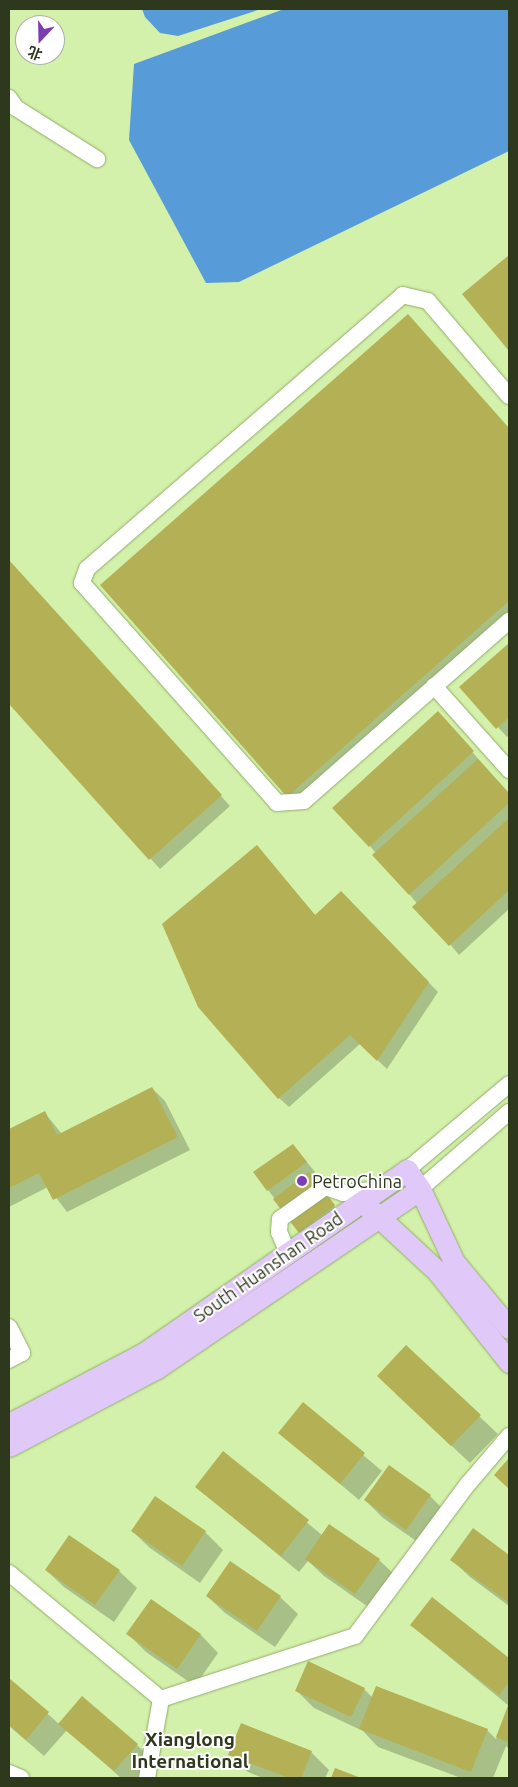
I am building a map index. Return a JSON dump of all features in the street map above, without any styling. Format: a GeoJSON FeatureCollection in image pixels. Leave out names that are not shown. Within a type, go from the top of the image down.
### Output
{"type":"FeatureCollection","features":[{"type":"Feature","properties":{"kind":"main road","name":"South Huanshan Road"},"geometry":{"type":"LineString","coordinates":[[9,1424],[144,1353],[406,1170]]}},
{"type":"Feature","properties":{"kind":"main road"},"geometry":{"type":"LineString","coordinates":[[406,1170],[420,1189],[454,1262],[509,1328]]}},
{"type":"Feature","properties":{"kind":"main road","name":"South Huanshan Road"},"geometry":{"type":"LineString","coordinates":[[9,1446],[157,1368],[420,1189]]}},
{"type":"Feature","properties":{"kind":"main road"},"geometry":{"type":"LineString","coordinates":[[363,1201],[378,1218],[438,1272],[509,1362]]}},
{"type":"Feature","properties":{"kind":"street"},"geometry":{"type":"LineString","coordinates":[[9,98],[16,108],[97,158]]}},
{"type":"Feature","properties":{"kind":"street"},"geometry":{"type":"LineString","coordinates":[[509,396],[428,301],[403,295],[83,575],[82,583],[277,803],[304,801],[509,621]]}},
{"type":"Feature","properties":{"kind":"street"},"geometry":{"type":"LineString","coordinates":[[434,686],[509,770]]}},
{"type":"Feature","properties":{"kind":"street","name":"South Huanshan Road"},"geometry":{"type":"LineString","coordinates":[[406,1170],[509,1084]]}},
{"type":"Feature","properties":{"kind":"street","name":"South Huanshan Road"},"geometry":{"type":"LineString","coordinates":[[420,1189],[509,1112]]}},
{"type":"Feature","properties":{"kind":"street"},"geometry":{"type":"LineString","coordinates":[[288,1253],[279,1232],[280,1219],[325,1187],[343,1193],[380,1189]]}},
{"type":"Feature","properties":{"kind":"street"},"geometry":{"type":"LineString","coordinates":[[9,1327],[22,1353],[9,1360]]}},
{"type":"Feature","properties":{"kind":"street"},"geometry":{"type":"LineString","coordinates":[[161,1699],[355,1636],[468,1484],[509,1436]]}},
{"type":"Feature","properties":{"kind":"street"},"geometry":{"type":"LineString","coordinates":[[9,1573],[161,1699]]}},
{"type":"Feature","properties":{"kind":"street"},"geometry":{"type":"LineString","coordinates":[[147,1778],[161,1699]]}},
{"type":"Feature","properties":{"kind":"street"},"geometry":{"type":"LineString","coordinates":[[9,1773],[21,1778]]}},
{"type":"Feature","properties":{"kind":"water"},"geometry":{"type":"Polygon","coordinates":[[[142,9],[261,9],[178,36],[160,33],[145,17],[142,9]]]}},
{"type":"Feature","properties":{"kind":"water"},"geometry":{"type":"Polygon","coordinates":[[[284,9],[509,9],[509,151],[239,282],[206,283],[129,140],[134,64],[284,9]]]}},
{"type":"Feature","properties":{"kind":"building"},"geometry":{"type":"Polygon","coordinates":[[[509,255],[509,351],[462,294],[509,255]]]}},
{"type":"Feature","properties":{"kind":"building"},"geometry":{"type":"Polygon","coordinates":[[[408,314],[509,428],[509,601],[287,797],[100,585],[408,314]]]}},
{"type":"Feature","properties":{"kind":"building"},"geometry":{"type":"Polygon","coordinates":[[[9,560],[222,795],[149,860],[9,704],[9,560]]]}},
{"type":"Feature","properties":{"kind":"building"},"geometry":{"type":"Polygon","coordinates":[[[509,643],[509,717],[496,729],[459,687],[509,643]]]}},
{"type":"Feature","properties":{"kind":"building"},"geometry":{"type":"Polygon","coordinates":[[[438,711],[474,751],[369,847],[332,808],[438,711]]]}},
{"type":"Feature","properties":{"kind":"building"},"geometry":{"type":"Polygon","coordinates":[[[478,759],[509,793],[509,803],[409,895],[372,855],[478,759]]]}},
{"type":"Feature","properties":{"kind":"building"},"geometry":{"type":"Polygon","coordinates":[[[509,818],[509,890],[449,946],[412,907],[509,818]]]}},
{"type":"Feature","properties":{"kind":"building"},"geometry":{"type":"Polygon","coordinates":[[[257,845],[315,915],[341,891],[429,982],[377,1061],[350,1035],[278,1099],[198,1007],[162,924],[257,845]]]}},
{"type":"Feature","properties":{"kind":"building"},"geometry":{"type":"Polygon","coordinates":[[[152,1087],[178,1137],[53,1200],[39,1173],[9,1188],[9,1129],[45,1111],[57,1135],[152,1087]]]}},
{"type":"Feature","properties":{"kind":"building"},"geometry":{"type":"Polygon","coordinates":[[[293,1144],[307,1162],[267,1191],[253,1172],[293,1144]]]}},
{"type":"Feature","properties":{"kind":"building"},"geometry":{"type":"Polygon","coordinates":[[[309,1172],[335,1205],[299,1233],[273,1199],[309,1172]]]}},
{"type":"Feature","properties":{"kind":"building"},"geometry":{"type":"Polygon","coordinates":[[[406,1345],[481,1415],[451,1446],[377,1376],[406,1345]]]}},
{"type":"Feature","properties":{"kind":"building"},"geometry":{"type":"Polygon","coordinates":[[[303,1402],[365,1453],[340,1484],[278,1433],[303,1402]]]}},
{"type":"Feature","properties":{"kind":"building"},"geometry":{"type":"Polygon","coordinates":[[[223,1451],[309,1520],[281,1556],[195,1487],[223,1451]]]}},
{"type":"Feature","properties":{"kind":"building"},"geometry":{"type":"Polygon","coordinates":[[[509,1458],[509,1489],[494,1475],[509,1458]]]}},
{"type":"Feature","properties":{"kind":"building"},"geometry":{"type":"Polygon","coordinates":[[[389,1465],[431,1495],[406,1530],[364,1500],[389,1465]]]}},
{"type":"Feature","properties":{"kind":"building"},"geometry":{"type":"Polygon","coordinates":[[[155,1496],[206,1531],[182,1566],[131,1531],[155,1496]]]}},
{"type":"Feature","properties":{"kind":"building"},"geometry":{"type":"Polygon","coordinates":[[[329,1524],[380,1559],[355,1594],[305,1559],[329,1524]]]}},
{"type":"Feature","properties":{"kind":"building"},"geometry":{"type":"Polygon","coordinates":[[[473,1528],[509,1555],[509,1603],[450,1560],[473,1528]]]}},
{"type":"Feature","properties":{"kind":"building"},"geometry":{"type":"Polygon","coordinates":[[[69,1535],[120,1570],[95,1605],[45,1570],[69,1535]]]}},
{"type":"Feature","properties":{"kind":"building"},"geometry":{"type":"Polygon","coordinates":[[[230,1561],[281,1596],[257,1631],[206,1596],[230,1561]]]}},
{"type":"Feature","properties":{"kind":"building"},"geometry":{"type":"Polygon","coordinates":[[[432,1597],[509,1658],[509,1682],[499,1695],[410,1625],[432,1597]]]}},
{"type":"Feature","properties":{"kind":"building"},"geometry":{"type":"Polygon","coordinates":[[[151,1599],[201,1634],[177,1669],[126,1634],[151,1599]]]}},
{"type":"Feature","properties":{"kind":"building"},"geometry":{"type":"Polygon","coordinates":[[[308,1661],[365,1688],[351,1717],[295,1691],[308,1661]]]}},
{"type":"Feature","properties":{"kind":"building"},"geometry":{"type":"Polygon","coordinates":[[[9,1678],[49,1712],[26,1740],[9,1725],[9,1678]]]}},
{"type":"Feature","properties":{"kind":"building"},"geometry":{"type":"Polygon","coordinates":[[[376,1686],[488,1729],[471,1772],[359,1729],[376,1686]]]}},
{"type":"Feature","properties":{"kind":"building"},"geometry":{"type":"Polygon","coordinates":[[[82,1696],[138,1744],[114,1771],[58,1724],[82,1696]]]}},
{"type":"Feature","properties":{"kind":"building"},"geometry":{"type":"Polygon","coordinates":[[[509,1703],[509,1743],[496,1737],[509,1703]]]}},
{"type":"Feature","properties":{"kind":"building"},"geometry":{"type":"Polygon","coordinates":[[[241,1723],[312,1751],[301,1778],[289,1778],[228,1755],[241,1723]]]}},
{"type":"Feature","properties":{"kind":"building"},"geometry":{"type":"Polygon","coordinates":[[[335,1768],[361,1778],[331,1778],[335,1768]]]}},
{"type":"Feature","properties":{"kind":"place","name":"PetroChina"},"geometry":{"type":"Point","coordinates":[302,1181]}},
{"type":"Feature","properties":{"kind":"district","name":"Xianglong International"},"geometry":{"type":"Point","coordinates":[190,1751]}}]}
